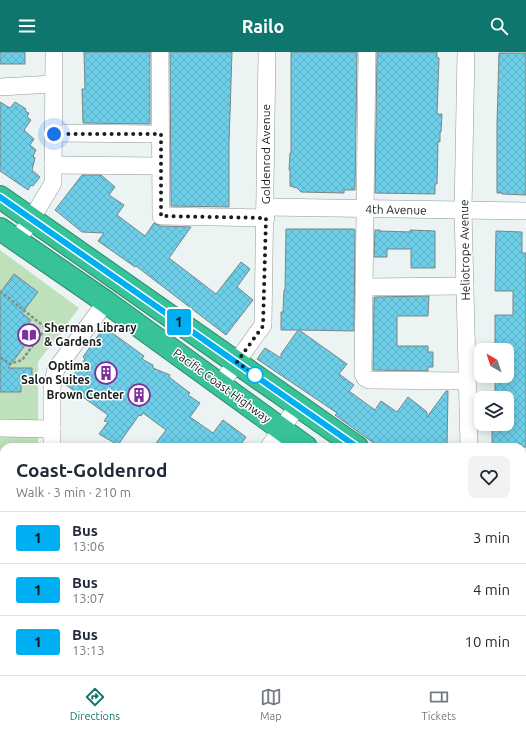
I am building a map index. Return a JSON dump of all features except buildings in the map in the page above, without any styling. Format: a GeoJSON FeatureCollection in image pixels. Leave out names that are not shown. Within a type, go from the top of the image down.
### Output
{"type":"FeatureCollection","features":[{"type":"Feature","properties":{"kind":"highway"},"geometry":{"type":"LineString","coordinates":[[0,197],[351,443]]}},
{"type":"Feature","properties":{"kind":"highway","name":"Pacific Coast Highway"},"geometry":{"type":"LineString","coordinates":[[8,235],[106,302],[300,443]]}},
{"type":"Feature","properties":{"kind":"street"},"geometry":{"type":"LineString","coordinates":[[8,235],[31,220],[53,183],[54,52]]}},
{"type":"Feature","properties":{"kind":"street"},"geometry":{"type":"LineString","coordinates":[[53,165],[161,166],[160,52]]}},
{"type":"Feature","properties":{"kind":"street","name":"Goldenrod Avenue"},"geometry":{"type":"LineString","coordinates":[[220,385],[263,326],[266,213],[267,52]]}},
{"type":"Feature","properties":{"kind":"street"},"geometry":{"type":"LineString","coordinates":[[367,52],[364,209],[365,378],[370,380],[467,381]]}},
{"type":"Feature","properties":{"kind":"street","name":"Heliotrope Avenue"},"geometry":{"type":"LineString","coordinates":[[466,52],[463,210],[469,443]]}},
{"type":"Feature","properties":{"kind":"street"},"geometry":{"type":"LineString","coordinates":[[0,87],[53,84]]}},
{"type":"Feature","properties":{"kind":"street"},"geometry":{"type":"LineString","coordinates":[[54,134],[161,134]]}},
{"type":"Feature","properties":{"kind":"street","name":"4th Avenue"},"geometry":{"type":"LineString","coordinates":[[161,166],[161,216],[364,209],[526,211]]}},
{"type":"Feature","properties":{"kind":"street"},"geometry":{"type":"LineString","coordinates":[[364,287],[465,286]]}},
{"type":"Feature","properties":{"kind":"street"},"geometry":{"type":"LineString","coordinates":[[52,443],[52,387],[56,369],[106,302]]}},
{"type":"Feature","properties":{"kind":"street"},"geometry":{"type":"LineString","coordinates":[[272,443],[298,405]]}},
{"type":"Feature","properties":{"kind":"street"},"geometry":{"type":"LineString","coordinates":[[0,428],[52,429]]}},
{"type":"Feature","properties":{"kind":"path"},"geometry":{"type":"LineString","coordinates":[[0,291],[46,328],[22,360],[10,364],[0,357]]}},
{"type":"Feature","properties":{"kind":"green space","name":"Sherman Library & Gardens"},"geometry":{"type":"Polygon","coordinates":[[[0,250],[79,308],[38,362],[38,443],[0,443],[0,250]]]}},
{"type":"Feature","properties":{"kind":"bus line","name":"1"},"geometry":{"type":"LineString","coordinates":[[0,197],[351,443]]}},
{"type":"Feature","properties":{"kind":"place","name":"Sherman Library & Gardens"},"geometry":{"type":"Point","coordinates":[29,335]}},
{"type":"Feature","properties":{"kind":"place","name":"Optima Salon Suites"},"geometry":{"type":"Point","coordinates":[106,373]}},
{"type":"Feature","properties":{"kind":"place","name":"Brown Center"},"geometry":{"type":"Point","coordinates":[139,395]}},
{"type":"Feature","properties":{"kind":"route"},"geometry":{"type":"LineString","coordinates":[[54,134],[161,134],[161,216],[266,218],[263,326],[237,362],[255,375]]}}]}
